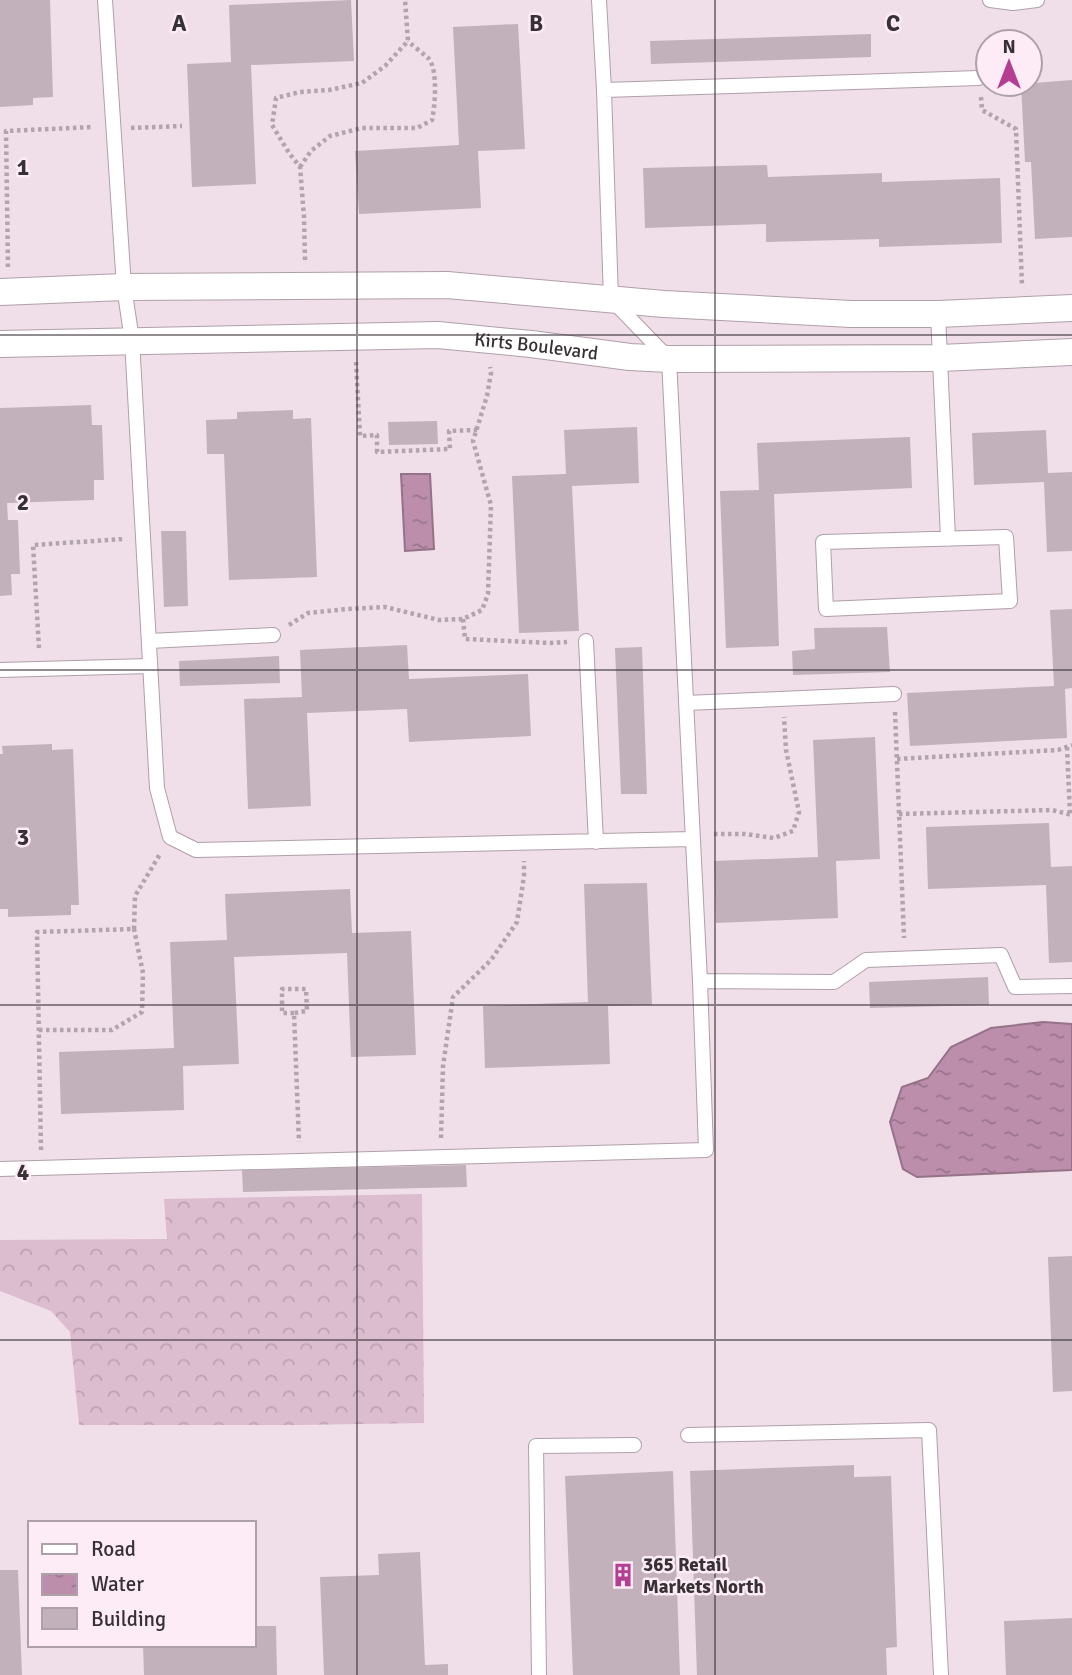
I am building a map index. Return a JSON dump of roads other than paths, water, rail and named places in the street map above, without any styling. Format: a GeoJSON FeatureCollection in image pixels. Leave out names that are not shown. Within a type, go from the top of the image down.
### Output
{"type":"FeatureCollection","features":[{"type":"Feature","properties":{"kind":"street"},"geometry":{"type":"LineString","coordinates":[[4,280],[124,287],[447,285],[611,299],[851,314],[1072,309]]}},
{"type":"Feature","properties":{"kind":"street","name":"Kirts Boulevard"},"geometry":{"type":"LineString","coordinates":[[0,344],[438,335],[669,359],[940,358],[1072,352]]}},
{"type":"Feature","properties":{"kind":"lane"},"geometry":{"type":"LineString","coordinates":[[105,0],[124,287],[132,340],[157,788],[170,837],[196,850],[596,842],[693,837]]}},
{"type":"Feature","properties":{"kind":"lane"},"geometry":{"type":"LineString","coordinates":[[0,1169],[706,1150],[669,359],[611,299],[599,0]]}},
{"type":"Feature","properties":{"kind":"lane"},"geometry":{"type":"LineString","coordinates":[[990,0],[1013,3],[1037,0]]}},
{"type":"Feature","properties":{"kind":"lane"},"geometry":{"type":"LineString","coordinates":[[604,90],[974,78]]}},
{"type":"Feature","properties":{"kind":"lane"},"geometry":{"type":"LineString","coordinates":[[938,314],[948,539]]}},
{"type":"Feature","properties":{"kind":"lane"},"geometry":{"type":"LineString","coordinates":[[1006,537],[1010,601],[826,608],[823,542],[948,539],[1006,537]]}},
{"type":"Feature","properties":{"kind":"lane"},"geometry":{"type":"LineString","coordinates":[[149,641],[274,635]]}},
{"type":"Feature","properties":{"kind":"lane"},"geometry":{"type":"LineString","coordinates":[[586,641],[596,842]]}},
{"type":"Feature","properties":{"kind":"lane"},"geometry":{"type":"LineString","coordinates":[[0,670],[150,666]]}},
{"type":"Feature","properties":{"kind":"lane"},"geometry":{"type":"LineString","coordinates":[[686,703],[894,694]]}},
{"type":"Feature","properties":{"kind":"lane"},"geometry":{"type":"LineString","coordinates":[[700,981],[834,982],[866,960],[1001,956],[1015,987],[1072,986]]}},
{"type":"Feature","properties":{"kind":"lane"},"geometry":{"type":"LineString","coordinates":[[688,1435],[929,1430],[941,1675]]}},
{"type":"Feature","properties":{"kind":"lane"},"geometry":{"type":"LineString","coordinates":[[539,1675],[536,1446],[634,1445]]}},
{"type":"Feature","properties":{"kind":"water"},"geometry":{"type":"Polygon","coordinates":[[[401,474],[430,474],[434,549],[405,551],[401,474]]]}},
{"type":"Feature","properties":{"kind":"water"},"geometry":{"type":"Polygon","coordinates":[[[1043,1022],[1072,1024],[1072,1170],[917,1177],[903,1169],[890,1122],[902,1087],[928,1078],[951,1047],[991,1028],[1043,1022]]]}},
{"type":"Feature","properties":{"kind":"place","name":"365 Retail Markets North"},"geometry":{"type":"Point","coordinates":[623,1575]}}]}
